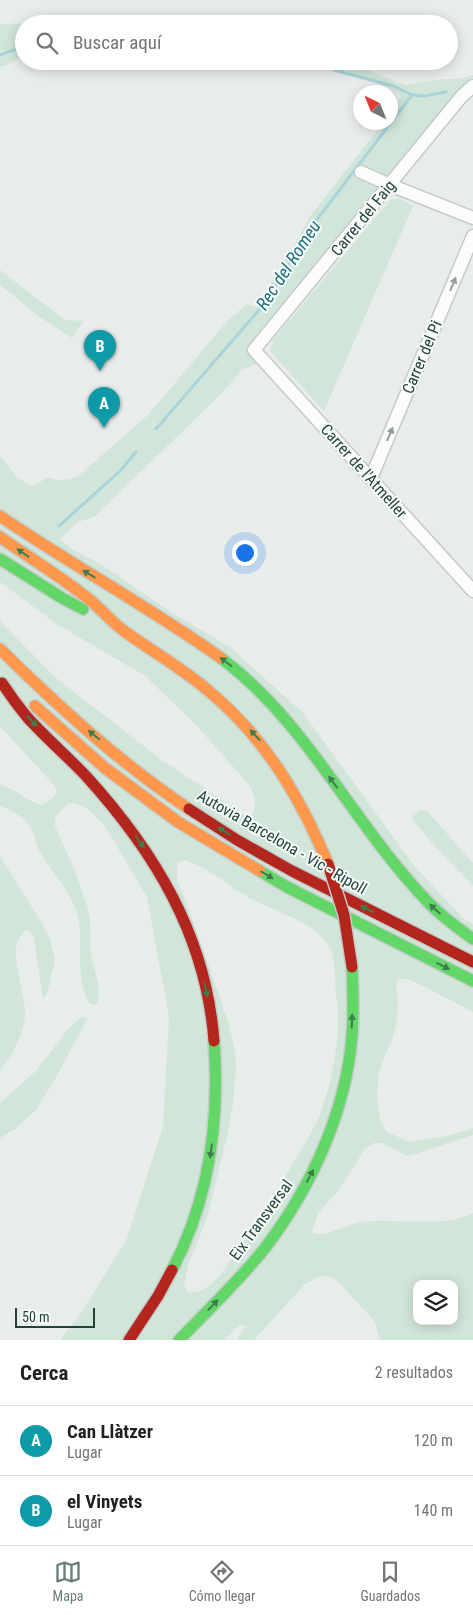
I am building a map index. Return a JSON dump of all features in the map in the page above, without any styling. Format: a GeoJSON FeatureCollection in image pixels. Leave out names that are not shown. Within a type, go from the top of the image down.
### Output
{"type":"FeatureCollection","features":[{"type":"Feature","properties":{"kind":"highway"},"geometry":{"type":"LineString","coordinates":[[0,516],[52,551],[206,646],[237,670],[293,728],[394,864],[430,904],[473,939]]}},
{"type":"Feature","properties":{"kind":"highway"},"geometry":{"type":"LineString","coordinates":[[0,537],[90,600],[117,625]]}},
{"type":"Feature","properties":{"kind":"highway"},"geometry":{"type":"LineString","coordinates":[[0,559],[62,598],[117,625]]}},
{"type":"Feature","properties":{"kind":"highway","name":"Eix Transversal"},"geometry":{"type":"LineString","coordinates":[[117,625],[222,701],[258,738],[284,774],[317,834],[328,864],[344,914],[352,967],[351,1045],[337,1110],[318,1162],[294,1207],[264,1248],[231,1287],[178,1340]]}},
{"type":"Feature","properties":{"kind":"highway","name":"Autovia Barcelona - Vic - Ripoll"},"geometry":{"type":"LineString","coordinates":[[0,649],[75,719],[184,806],[290,870],[473,962]]}},
{"type":"Feature","properties":{"kind":"highway"},"geometry":{"type":"LineString","coordinates":[[1,682],[22,711],[68,758],[122,818],[147,852],[167,886],[194,948],[213,1024],[216,1116],[203,1189],[188,1235],[168,1279],[129,1340]]}},
{"type":"Feature","properties":{"kind":"highway","name":"Autovia Barcelona - Vic - Ripoll"},"geometry":{"type":"LineString","coordinates":[[1,682],[32,703],[105,768],[178,822],[287,887],[473,981]]}},
{"type":"Feature","properties":{"kind":"street","name":"Carrer del Faig"},"geometry":{"type":"LineString","coordinates":[[254,350],[461,97],[473,86]]}},
{"type":"Feature","properties":{"kind":"street"},"geometry":{"type":"LineString","coordinates":[[361,172],[473,218]]}},
{"type":"Feature","properties":{"kind":"street","name":"Carrer del Pi"},"geometry":{"type":"LineString","coordinates":[[371,478],[473,236]]}},
{"type":"Feature","properties":{"kind":"street","name":"Carrer de l'Atmeller"},"geometry":{"type":"LineString","coordinates":[[254,350],[473,591]]}},
{"type":"Feature","properties":{"kind":"green space"},"geometry":{"type":"Polygon","coordinates":[[[0,24],[15,24],[15,61],[0,67],[0,24]]]}},
{"type":"Feature","properties":{"kind":"green space"},"geometry":{"type":"Polygon","coordinates":[[[332,70],[368,70],[406,85],[443,79],[460,79],[473,75],[473,78],[471,78],[249,348],[261,362],[242,370],[221,394],[94,517],[78,522],[60,539],[72,549],[105,567],[174,614],[231,648],[303,713],[416,868],[463,918],[473,924],[473,1012],[415,982],[398,979],[396,985],[398,999],[397,1021],[379,1074],[377,1094],[380,1121],[387,1132],[410,1142],[448,1136],[473,1128],[473,1135],[407,1156],[382,1143],[374,1143],[365,1149],[339,1190],[318,1213],[312,1232],[321,1234],[357,1223],[371,1221],[446,1221],[473,1213],[473,1340],[380,1340],[375,1322],[369,1315],[339,1283],[325,1276],[316,1278],[304,1285],[254,1340],[237,1340],[245,1327],[240,1325],[224,1340],[60,1340],[79,1316],[127,1239],[163,1126],[169,1017],[147,897],[105,826],[88,809],[75,803],[68,804],[58,813],[55,819],[55,826],[75,871],[87,906],[90,920],[91,956],[98,983],[99,1000],[96,1005],[90,1004],[82,984],[80,928],[71,899],[39,850],[31,828],[17,814],[0,806],[0,785],[42,805],[54,797],[57,790],[0,726],[0,621],[56,678],[162,760],[245,815],[252,814],[255,807],[255,799],[250,786],[196,725],[145,676],[55,623],[0,582],[0,456],[17,477],[30,486],[38,484],[46,477],[62,480],[77,477],[148,415],[229,319],[247,304],[256,307],[311,215],[378,130],[398,130],[398,102],[402,96],[398,93],[398,85],[381,85],[332,70]],[[183,860],[177,864],[177,881],[186,901],[228,1021],[235,1051],[236,1067],[233,1104],[227,1136],[207,1218],[188,1265],[184,1286],[188,1292],[197,1292],[213,1283],[275,1199],[323,1107],[336,1053],[338,1025],[333,956],[329,946],[321,936],[297,920],[256,901],[200,867],[183,860]]]}},
{"type":"Feature","properties":{"kind":"green space"},"geometry":{"type":"Polygon","coordinates":[[[399,198],[413,206],[324,411],[270,351],[273,340],[390,200],[399,198]]]}},
{"type":"Feature","properties":{"kind":"green space"},"geometry":{"type":"Polygon","coordinates":[[[0,270],[65,320],[84,321],[72,338],[40,317],[0,285],[0,270]]]}},
{"type":"Feature","properties":{"kind":"green space"},"geometry":{"type":"Polygon","coordinates":[[[420,810],[427,811],[473,863],[473,886],[411,818],[420,810]]]}},
{"type":"Feature","properties":{"kind":"green space"},"geometry":{"type":"Polygon","coordinates":[[[0,856],[50,938],[55,960],[47,994],[43,999],[34,938],[31,932],[26,930],[16,947],[25,1018],[18,1042],[0,1070],[0,856]]]}},
{"type":"Feature","properties":{"kind":"green space"},"geometry":{"type":"Polygon","coordinates":[[[88,1017],[58,1074],[36,1110],[15,1129],[0,1138],[0,1103],[37,1070],[69,1028],[80,1018],[88,1017]]]}},
{"type":"Feature","properties":{"kind":"waterway"},"geometry":{"type":"LineString","coordinates":[[0,55],[15,49]]}},
{"type":"Feature","properties":{"kind":"waterway"},"geometry":{"type":"LineString","coordinates":[[334,70],[394,86],[412,95],[424,96],[446,92]]}},
{"type":"Feature","properties":{"kind":"waterway","name":"Rec del Romeu"},"geometry":{"type":"LineString","coordinates":[[156,429],[265,303],[312,226],[412,95]]}},
{"type":"Feature","properties":{"kind":"waterway","name":"Rec del Romeu"},"geometry":{"type":"LineString","coordinates":[[59,526],[120,471],[136,452]]}},
{"type":"Feature","properties":{"kind":"traffic: fast"},"geometry":{"type":"LineString","coordinates":[[0,559],[83,609]]}},
{"type":"Feature","properties":{"kind":"traffic: fast"},"geometry":{"type":"LineString","coordinates":[[221,658],[252,684],[280,713],[402,873],[434,908],[473,939]]}},
{"type":"Feature","properties":{"kind":"traffic: fast"},"geometry":{"type":"LineString","coordinates":[[260,871],[287,887],[473,981]]}},
{"type":"Feature","properties":{"kind":"traffic: fast"},"geometry":{"type":"LineString","coordinates":[[179,1340],[234,1284],[265,1248],[297,1200],[324,1148],[334,1121],[348,1064],[353,1019],[352,967]]}},
{"type":"Feature","properties":{"kind":"traffic: fast"},"geometry":{"type":"LineString","coordinates":[[172,1270],[185,1243],[195,1215],[204,1187],[210,1158],[215,1100],[214,1041]]}},
{"type":"Feature","properties":{"kind":"traffic: slow"},"geometry":{"type":"LineString","coordinates":[[0,516],[221,658]]}},
{"type":"Feature","properties":{"kind":"traffic: slow"},"geometry":{"type":"LineString","coordinates":[[0,537],[57,575],[94,604],[115,624],[190,676],[231,711],[265,750],[294,793],[328,864]]}},
{"type":"Feature","properties":{"kind":"traffic: slow"},"geometry":{"type":"LineString","coordinates":[[0,649],[91,734],[139,773],[189,809]]}},
{"type":"Feature","properties":{"kind":"traffic: slow"},"geometry":{"type":"LineString","coordinates":[[35,706],[105,768],[178,822],[260,871]]}},
{"type":"Feature","properties":{"kind":"traffic: jam"},"geometry":{"type":"LineString","coordinates":[[2,683],[27,717],[86,776],[111,805],[155,866],[173,898],[188,931],[200,966],[209,1003],[214,1041]]}},
{"type":"Feature","properties":{"kind":"traffic: jam"},"geometry":{"type":"LineString","coordinates":[[189,809],[237,840],[292,871],[473,962]]}},
{"type":"Feature","properties":{"kind":"traffic: jam"},"geometry":{"type":"LineString","coordinates":[[328,864],[344,915],[352,967]]}},
{"type":"Feature","properties":{"kind":"traffic: jam"},"geometry":{"type":"LineString","coordinates":[[129,1340],[158,1296],[172,1270]]}},
{"type":"Feature","properties":{"kind":"place","name":"el Vinyets"},"geometry":{"type":"Point","coordinates":[100,371]}},
{"type":"Feature","properties":{"kind":"place","name":"Can Llàtzer"},"geometry":{"type":"Point","coordinates":[104,428]}}]}
